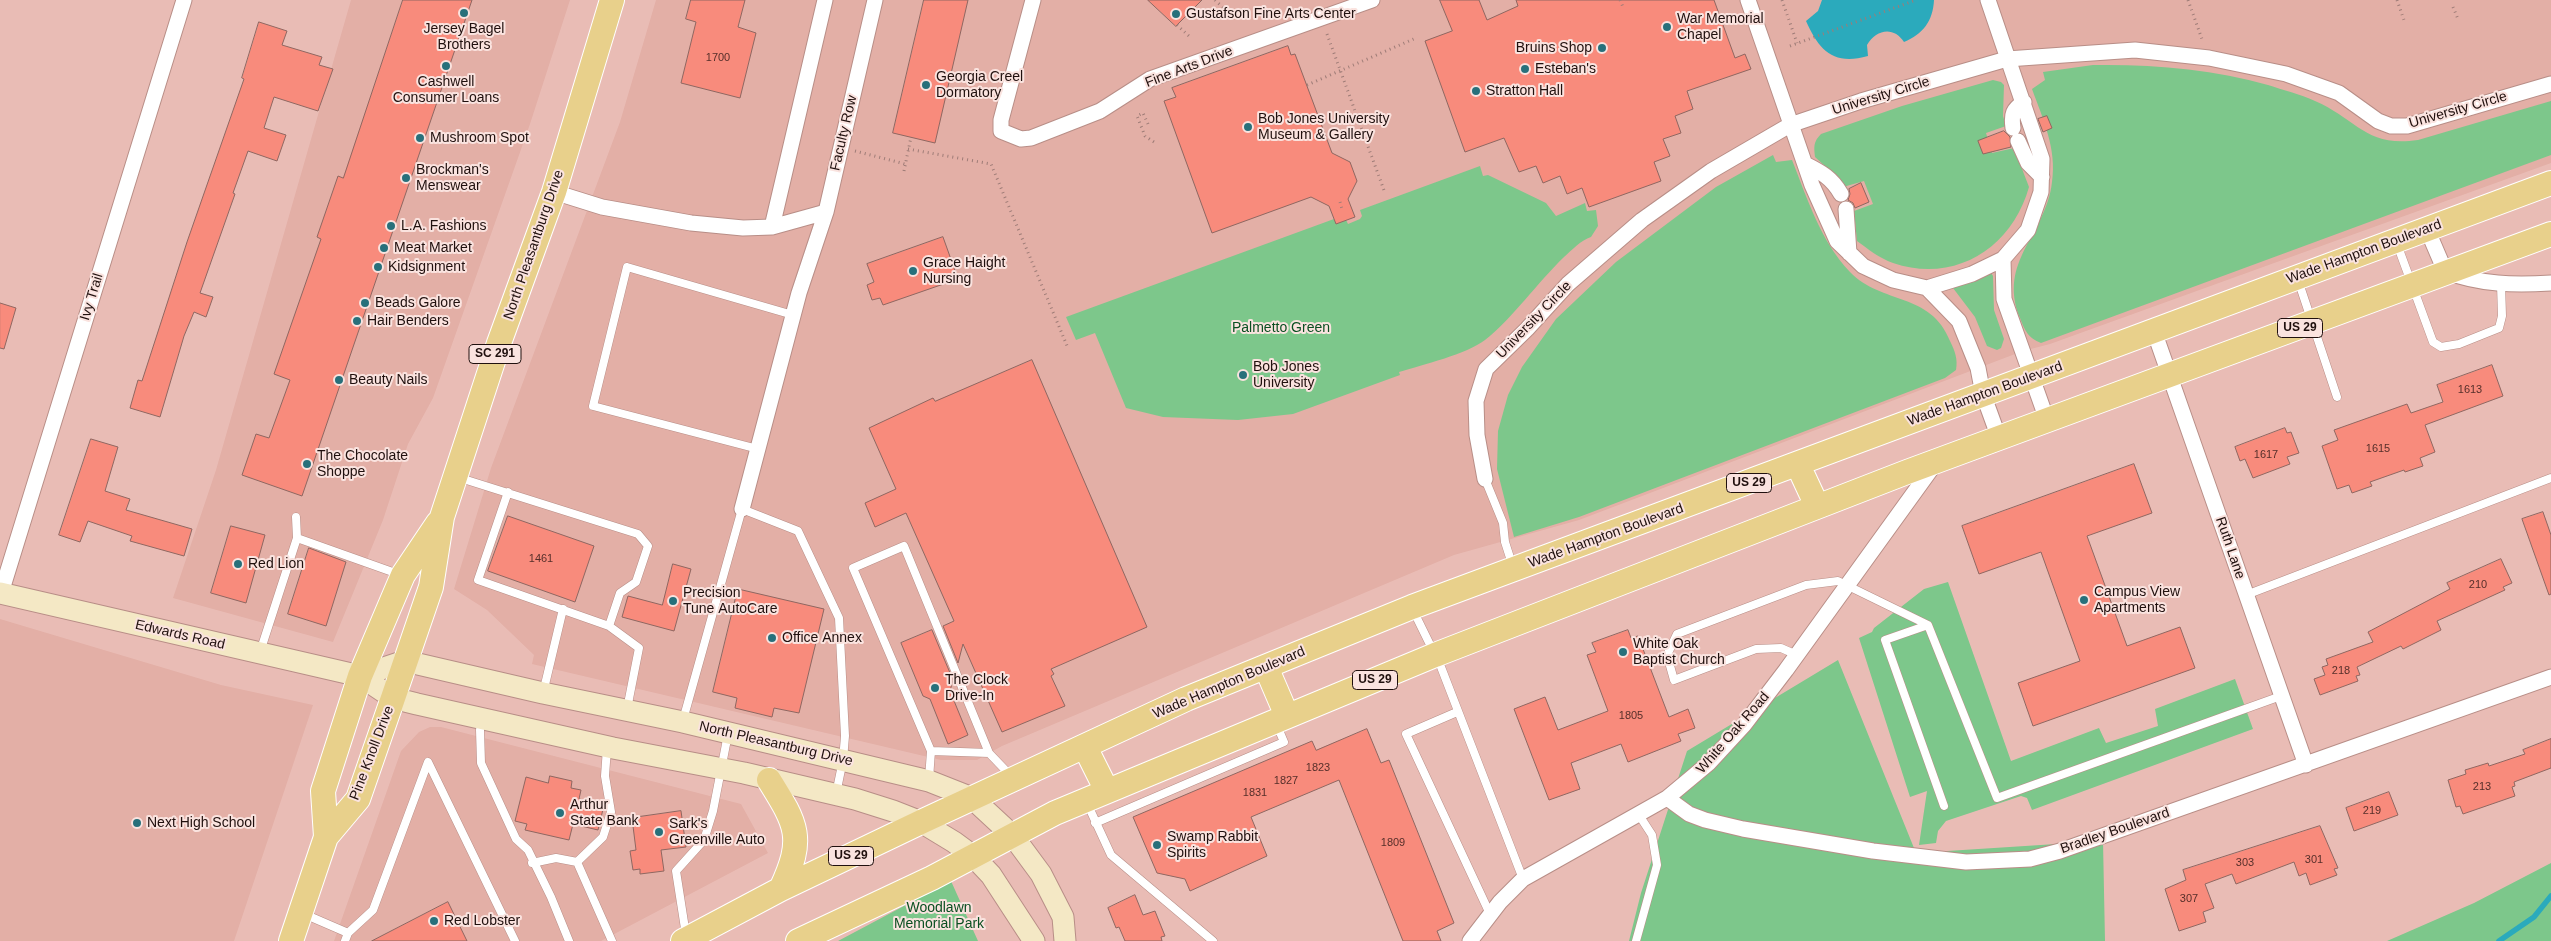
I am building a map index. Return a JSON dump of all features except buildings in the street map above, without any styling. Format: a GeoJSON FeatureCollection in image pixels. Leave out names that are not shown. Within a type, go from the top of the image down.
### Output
{"type":"FeatureCollection","features":[{"type":"Feature","properties":{"kind":"main road","name":"North Pleasantburg Drive"},"geometry":{"type":"LineString","coordinates":[[612,0],[554,192],[499,343],[442,517],[431,587],[405,661],[543,693],[682,722],[843,760],[929,781],[972,798],[1013,836],[1041,874],[1063,917],[1065,941]]}},
{"type":"Feature","properties":{"kind":"main road","name":"Wade Hampton Boulevard"},"geometry":{"type":"LineString","coordinates":[[686,940],[782,889],[921,822],[1186,699],[1412,607],[2551,183]]}},
{"type":"Feature","properties":{"kind":"main road","name":"US 29"},"geometry":{"type":"LineString","coordinates":[[798,941],[974,856],[1055,813],[1435,655],[1817,506],[2170,374],[2314,323],[2445,271],[2551,234]]}},
{"type":"Feature","properties":{"kind":"main road"},"geometry":{"type":"LineString","coordinates":[[1798,464],[1817,506]]}},
{"type":"Feature","properties":{"kind":"main road","name":"North Pleasantburg Drive"},"geometry":{"type":"LineString","coordinates":[[360,676],[403,576],[442,517]]}},
{"type":"Feature","properties":{"kind":"main road","name":"Edwards Road"},"geometry":{"type":"LineString","coordinates":[[0,593],[360,676]]}},
{"type":"Feature","properties":{"kind":"main road"},"geometry":{"type":"LineString","coordinates":[[360,676],[405,661]]}},
{"type":"Feature","properties":{"kind":"main road","name":"Pine Knoll Drive"},"geometry":{"type":"LineString","coordinates":[[291,941],[326,837],[358,799],[405,661]]}},
{"type":"Feature","properties":{"kind":"main road"},"geometry":{"type":"LineString","coordinates":[[1266,667],[1281,719]]}},
{"type":"Feature","properties":{"kind":"main road"},"geometry":{"type":"LineString","coordinates":[[360,676],[393,698],[482,720],[836,795],[893,811],[921,822],[974,856],[991,875],[1034,941]]}},
{"type":"Feature","properties":{"kind":"main road","name":"Pine Knoll Drive"},"geometry":{"type":"LineString","coordinates":[[326,837],[323,791],[360,676]]}},
{"type":"Feature","properties":{"kind":"main road"},"geometry":{"type":"LineString","coordinates":[[1085,747],[1097,796]]}},
{"type":"Feature","properties":{"kind":"main road"},"geometry":{"type":"LineString","coordinates":[[769,780],[796,828],[793,864],[782,889]]}},
{"type":"Feature","properties":{"kind":"street","name":"Ivy Trail"},"geometry":{"type":"LineString","coordinates":[[0,593],[184,0]]}},
{"type":"Feature","properties":{"kind":"street"},"geometry":{"type":"LineString","coordinates":[[772,227],[825,0]]}},
{"type":"Feature","properties":{"kind":"street","name":"Faculty Row"},"geometry":{"type":"LineString","coordinates":[[742,509],[793,315],[826,212],[875,0]]}},
{"type":"Feature","properties":{"kind":"street","name":"Fine Arts Drive"},"geometry":{"type":"LineString","coordinates":[[1032,0],[1001,120],[1001,130],[1011,137],[1021,140],[1031,138],[1100,111],[1150,79],[1372,0]]}},
{"type":"Feature","properties":{"kind":"street"},"geometry":{"type":"LineString","coordinates":[[1748,0],[1790,125],[1837,241],[1863,266],[1893,280],[1927,288],[1972,274],[2003,258],[2028,230],[2041,192],[2042,160],[1988,0]]}},
{"type":"Feature","properties":{"kind":"street","name":"University Circle"},"geometry":{"type":"LineString","coordinates":[[1485,479],[1477,435],[1476,401],[1486,369],[1527,329],[1568,284],[1642,220],[1711,171],[1790,125],[1861,100],[2007,59],[2135,50],[2209,58],[2286,74],[2339,93],[2378,121],[2390,126],[2407,126],[2551,84]]}},
{"type":"Feature","properties":{"kind":"street"},"geometry":{"type":"LineString","coordinates":[[2024,102],[2014,108],[2011,115],[2015,134],[2028,163],[2042,177]]}},
{"type":"Feature","properties":{"kind":"street"},"geometry":{"type":"LineString","coordinates":[[1805,164],[1825,174],[1835,184],[1843,202],[1849,253]]}},
{"type":"Feature","properties":{"kind":"street"},"geometry":{"type":"LineString","coordinates":[[554,192],[602,207],[691,223],[743,228],[772,227],[826,212]]}},
{"type":"Feature","properties":{"kind":"street"},"geometry":{"type":"LineString","coordinates":[[2426,229],[2445,271],[2482,282],[2501,284],[2551,283]]}},
{"type":"Feature","properties":{"kind":"street"},"geometry":{"type":"LineString","coordinates":[[2003,258],[2004,299],[2047,420]]}},
{"type":"Feature","properties":{"kind":"street"},"geometry":{"type":"LineString","coordinates":[[1927,288],[1959,320],[1978,368],[1983,394],[1999,438]]}},
{"type":"Feature","properties":{"kind":"street","name":"Ruth Lane"},"geometry":{"type":"LineString","coordinates":[[2154,331],[2306,766]]}},
{"type":"Feature","properties":{"kind":"street","name":"White Oak Road"},"geometry":{"type":"LineString","coordinates":[[1470,941],[1490,914],[1523,880],[1667,798],[1709,763],[1744,725],[1797,655],[1937,461]]}},
{"type":"Feature","properties":{"kind":"street","name":"Bradley Boulevard"},"geometry":{"type":"LineString","coordinates":[[1667,798],[1689,814],[1705,820],[1873,851],[1966,862],[2030,859],[2060,851],[2306,766],[2551,677]]}},
{"type":"Feature","properties":{"kind":"lane"},"geometry":{"type":"LineString","coordinates":[[2396,241],[2432,342],[2441,347],[2459,344],[2499,328],[2502,316],[2501,284]]}},
{"type":"Feature","properties":{"kind":"lane"},"geometry":{"type":"LineString","coordinates":[[758,449],[593,406],[627,266],[793,315]]}},
{"type":"Feature","properties":{"kind":"lane"},"geometry":{"type":"LineString","coordinates":[[2297,278],[2314,323],[2337,397]]}},
{"type":"Feature","properties":{"kind":"lane"},"geometry":{"type":"LineString","coordinates":[[455,476],[638,534],[648,546],[636,582],[620,593],[609,626]]}},
{"type":"Feature","properties":{"kind":"lane"},"geometry":{"type":"LineString","coordinates":[[2246,594],[2551,478]]}},
{"type":"Feature","properties":{"kind":"lane","name":"University Circle"},"geometry":{"type":"LineString","coordinates":[[1485,479],[1502,522],[1505,542],[1514,570]]}},
{"type":"Feature","properties":{"kind":"lane"},"geometry":{"type":"LineString","coordinates":[[508,492],[478,580],[609,626],[639,648],[627,710]]}},
{"type":"Feature","properties":{"kind":"lane"},"geometry":{"type":"LineString","coordinates":[[682,722],[742,509],[798,532],[839,618],[843,672],[843,760],[836,795]]}},
{"type":"Feature","properties":{"kind":"lane"},"geometry":{"type":"LineString","coordinates":[[260,654],[297,538],[296,516]]}},
{"type":"Feature","properties":{"kind":"lane"},"geometry":{"type":"LineString","coordinates":[[297,538],[403,576]]}},
{"type":"Feature","properties":{"kind":"lane"},"geometry":{"type":"LineString","coordinates":[[929,781],[931,751],[853,568],[904,546],[989,753],[1015,779]]}},
{"type":"Feature","properties":{"kind":"lane"},"geometry":{"type":"LineString","coordinates":[[1797,655],[1781,648],[1756,649],[1674,680],[1667,655],[1677,634],[1806,585],[1838,581],[1928,625],[1996,798],[2281,696]]}},
{"type":"Feature","properties":{"kind":"lane"},"geometry":{"type":"LineString","coordinates":[[1412,607],[1435,655],[1523,880]]}},
{"type":"Feature","properties":{"kind":"lane"},"geometry":{"type":"LineString","coordinates":[[543,693],[563,610]]}},
{"type":"Feature","properties":{"kind":"lane"},"geometry":{"type":"LineString","coordinates":[[1928,625],[1885,640],[1944,806]]}},
{"type":"Feature","properties":{"kind":"lane"},"geometry":{"type":"LineString","coordinates":[[1457,712],[1406,734],[1490,914]]}},
{"type":"Feature","properties":{"kind":"lane"},"geometry":{"type":"LineString","coordinates":[[1095,822],[1284,742],[1281,719]]}},
{"type":"Feature","properties":{"kind":"lane"},"geometry":{"type":"LineString","coordinates":[[482,720],[480,730],[481,763],[516,839],[528,850],[532,863],[551,897],[569,941]]}},
{"type":"Feature","properties":{"kind":"lane"},"geometry":{"type":"LineString","coordinates":[[686,940],[676,871],[704,840],[713,811],[728,734]]}},
{"type":"Feature","properties":{"kind":"lane"},"geometry":{"type":"LineString","coordinates":[[577,862],[603,837],[610,812],[605,776],[606,747]]}},
{"type":"Feature","properties":{"kind":"lane"},"geometry":{"type":"LineString","coordinates":[[931,751],[989,753]]}},
{"type":"Feature","properties":{"kind":"lane"},"geometry":{"type":"LineString","coordinates":[[301,912],[346,937],[373,910],[428,762],[515,941]]}},
{"type":"Feature","properties":{"kind":"lane"},"geometry":{"type":"LineString","coordinates":[[1097,796],[1095,822],[1111,855],[1213,941]]}},
{"type":"Feature","properties":{"kind":"lane"},"geometry":{"type":"LineString","coordinates":[[1636,941],[1657,865],[1652,834],[1639,815]]}},
{"type":"Feature","properties":{"kind":"lane"},"geometry":{"type":"LineString","coordinates":[[532,863],[556,858],[577,862]]}},
{"type":"Feature","properties":{"kind":"lane"},"geometry":{"type":"LineString","coordinates":[[577,862],[612,941]]}},
{"type":"Feature","properties":{"kind":"path"},"geometry":{"type":"LineString","coordinates":[[1215,0],[1235,19]]}},
{"type":"Feature","properties":{"kind":"path"},"geometry":{"type":"LineString","coordinates":[[1620,0],[1623,7]]}},
{"type":"Feature","properties":{"kind":"path"},"geometry":{"type":"LineString","coordinates":[[1782,0],[1797,43]]}},
{"type":"Feature","properties":{"kind":"path"},"geometry":{"type":"LineString","coordinates":[[1790,46],[1916,0]]}},
{"type":"Feature","properties":{"kind":"path"},"geometry":{"type":"LineString","coordinates":[[2188,0],[2203,42]]}},
{"type":"Feature","properties":{"kind":"path"},"geometry":{"type":"LineString","coordinates":[[2397,0],[2405,23]]}},
{"type":"Feature","properties":{"kind":"path"},"geometry":{"type":"LineString","coordinates":[[2453,8],[2458,19]]}},
{"type":"Feature","properties":{"kind":"path"},"geometry":{"type":"LineString","coordinates":[[1177,25],[1190,37]]}},
{"type":"Feature","properties":{"kind":"path"},"geometry":{"type":"LineString","coordinates":[[1327,33],[1385,193]]}},
{"type":"Feature","properties":{"kind":"path"},"geometry":{"type":"LineString","coordinates":[[1306,85],[1416,38]]}},
{"type":"Feature","properties":{"kind":"path"},"geometry":{"type":"LineString","coordinates":[[1148,124],[1143,113],[1137,116],[1145,136],[1154,142]]}},
{"type":"Feature","properties":{"kind":"path"},"geometry":{"type":"LineString","coordinates":[[904,171],[911,137]]}},
{"type":"Feature","properties":{"kind":"path"},"geometry":{"type":"LineString","coordinates":[[908,149],[992,164],[1068,348]]}},
{"type":"Feature","properties":{"kind":"path"},"geometry":{"type":"LineString","coordinates":[[851,150],[905,164]]}},
{"type":"Feature","properties":{"kind":"path"},"geometry":{"type":"LineString","coordinates":[[1340,202],[1342,209]]}},
{"type":"Feature","properties":{"kind":"shaded area"},"geometry":{"type":"Polygon","coordinates":[[[351,0],[570,0],[530,124],[433,398],[408,444],[383,520],[333,642],[173,598],[216,470],[351,0]]]}},
{"type":"Feature","properties":{"kind":"shaded area","name":"Bob Jones University"},"geometry":{"type":"Polygon","coordinates":[[[656,0],[2551,0],[2551,163],[2050,344],[2023,351],[1579,520],[1454,555],[1002,746],[977,760],[941,760],[532,664],[534,655],[487,610],[454,589],[491,468],[620,122],[656,0]]]}},
{"type":"Feature","properties":{"kind":"shaded area","name":"Next High School"},"geometry":{"type":"Polygon","coordinates":[[[0,619],[221,685],[313,705],[234,941],[0,941],[0,619]]]}},
{"type":"Feature","properties":{"kind":"shaded area"},"geometry":{"type":"Polygon","coordinates":[[[430,727],[441,727],[741,804],[768,853],[601,941],[334,941],[401,751],[419,732],[430,727]]]}},
{"type":"Feature","properties":{"kind":"green space"},"geometry":{"type":"Polygon","coordinates":[[[2093,65],[2137,65],[2203,71],[2268,85],[2297,94],[2329,108],[2363,130],[2386,140],[2418,140],[2551,101],[2551,155],[2041,343],[2033,339],[2025,330],[2015,298],[2014,280],[2018,264],[2048,201],[2052,182],[2053,158],[2051,146],[2032,89],[2045,80],[2043,72],[2093,65]]]}},
{"type":"Feature","properties":{"kind":"green space"},"geometry":{"type":"Polygon","coordinates":[[[1993,80],[2004,85],[2003,116],[2006,126],[1986,133],[1992,153],[2014,148],[2029,187],[2021,209],[2009,228],[1995,243],[1978,256],[1959,264],[1938,269],[1916,268],[1893,263],[1878,256],[1857,241],[1854,211],[1873,204],[1864,181],[1843,187],[1837,177],[1815,157],[1814,150],[1818,137],[1821,134],[1902,106],[1993,80]]]}},
{"type":"Feature","properties":{"kind":"green space"},"geometry":{"type":"Polygon","coordinates":[[[1773,155],[1776,162],[1792,160],[1809,205],[1823,233],[1850,272],[1876,290],[1918,306],[1931,314],[1942,325],[1955,352],[1956,370],[1945,378],[1579,517],[1514,537],[1497,469],[1498,431],[1508,395],[1522,367],[1556,319],[1616,262],[1716,187],[1773,155]]]}},
{"type":"Feature","properties":{"kind":"green space","name":"Palmetto Green"},"geometry":{"type":"Polygon","coordinates":[[[1480,166],[1483,176],[1488,175],[1546,203],[1556,216],[1585,203],[1587,211],[1596,210],[1598,226],[1591,237],[1580,243],[1564,257],[1505,322],[1485,340],[1467,350],[1399,372],[1400,375],[1293,414],[1238,420],[1163,417],[1126,408],[1095,333],[1076,340],[1066,317],[1334,219],[1336,224],[1346,220],[1348,224],[1360,219],[1362,216],[1360,210],[1480,166]]]}},
{"type":"Feature","properties":{"kind":"green space"},"geometry":{"type":"Polygon","coordinates":[[[1990,271],[1993,276],[1994,310],[2004,339],[2001,348],[1997,350],[1987,346],[1975,317],[1953,288],[1990,271]]]}},
{"type":"Feature","properties":{"kind":"green space"},"geometry":{"type":"Polygon","coordinates":[[[1948,582],[2011,761],[2099,728],[2106,743],[2158,726],[2155,709],[2235,679],[2253,729],[2032,810],[2027,798],[2021,796],[1946,821],[1938,831],[1936,843],[1919,845],[1927,791],[1910,797],[1859,638],[1872,632],[1874,628],[1924,589],[1948,582]]]}},
{"type":"Feature","properties":{"kind":"green space"},"geometry":{"type":"Polygon","coordinates":[[[1838,660],[1916,853],[2103,841],[2105,941],[1629,941],[1641,893],[1687,751],[1838,660]]]}},
{"type":"Feature","properties":{"kind":"green space"},"geometry":{"type":"Polygon","coordinates":[[[2551,863],[2551,941],[2387,941],[2474,903],[2551,863]]]}},
{"type":"Feature","properties":{"kind":"green space","name":"Woodlawn Memorial Park"},"geometry":{"type":"Polygon","coordinates":[[[951,881],[978,941],[838,941],[951,881]]]}},
{"type":"Feature","properties":{"kind":"water"},"geometry":{"type":"Polygon","coordinates":[[[1822,0],[1934,0],[1932,14],[1926,26],[1911,39],[1904,42],[1895,33],[1880,33],[1867,45],[1868,56],[1845,59],[1836,57],[1822,47],[1806,21],[1818,11],[1822,0]]]}},
{"type":"Feature","properties":{"kind":"waterway"},"geometry":{"type":"LineString","coordinates":[[2499,941],[2534,917],[2551,896]]}},
{"type":"Feature","properties":{"kind":"place","name":"Jersey Bagel Brothers"},"geometry":{"type":"Point","coordinates":[464,13]}},
{"type":"Feature","properties":{"kind":"place","name":"Gustafson Fine Arts Center"},"geometry":{"type":"Point","coordinates":[1176,14]}},
{"type":"Feature","properties":{"kind":"place","name":"War Memorial Chapel"},"geometry":{"type":"Point","coordinates":[1667,27]}},
{"type":"Feature","properties":{"kind":"place","name":"Bruins Shop"},"geometry":{"type":"Point","coordinates":[1602,48]}},
{"type":"Feature","properties":{"kind":"place","name":"Cashwell Consumer Loans"},"geometry":{"type":"Point","coordinates":[446,66]}},
{"type":"Feature","properties":{"kind":"place","name":"Esteban's"},"geometry":{"type":"Point","coordinates":[1525,69]}},
{"type":"Feature","properties":{"kind":"place","name":"Georgia Creel Dormatory"},"geometry":{"type":"Point","coordinates":[926,85]}},
{"type":"Feature","properties":{"kind":"place","name":"Stratton Hall"},"geometry":{"type":"Point","coordinates":[1476,91]}},
{"type":"Feature","properties":{"kind":"place","name":"Bob Jones University Museum & Gallery"},"geometry":{"type":"Point","coordinates":[1248,127]}},
{"type":"Feature","properties":{"kind":"place","name":"Mushroom Spot"},"geometry":{"type":"Point","coordinates":[420,138]}},
{"type":"Feature","properties":{"kind":"place","name":"Brockman's Menswear"},"geometry":{"type":"Point","coordinates":[406,178]}},
{"type":"Feature","properties":{"kind":"place","name":"L.A. Fashions"},"geometry":{"type":"Point","coordinates":[391,226]}},
{"type":"Feature","properties":{"kind":"place","name":"Meat Market"},"geometry":{"type":"Point","coordinates":[384,248]}},
{"type":"Feature","properties":{"kind":"place","name":"Kidsignment"},"geometry":{"type":"Point","coordinates":[378,267]}},
{"type":"Feature","properties":{"kind":"place","name":"Grace Haight Nursing"},"geometry":{"type":"Point","coordinates":[913,271]}},
{"type":"Feature","properties":{"kind":"place","name":"Beads Galore"},"geometry":{"type":"Point","coordinates":[365,303]}},
{"type":"Feature","properties":{"kind":"place","name":"Hair Benders"},"geometry":{"type":"Point","coordinates":[357,321]}},
{"type":"Feature","properties":{"kind":"place","name":"Bob Jones University"},"geometry":{"type":"Point","coordinates":[1243,375]}},
{"type":"Feature","properties":{"kind":"place","name":"Beauty Nails"},"geometry":{"type":"Point","coordinates":[339,380]}},
{"type":"Feature","properties":{"kind":"place","name":"The Chocolate Shoppe"},"geometry":{"type":"Point","coordinates":[307,464]}},
{"type":"Feature","properties":{"kind":"place","name":"Red Lion"},"geometry":{"type":"Point","coordinates":[238,564]}},
{"type":"Feature","properties":{"kind":"place","name":"Campus View Apartments"},"geometry":{"type":"Point","coordinates":[2084,600]}},
{"type":"Feature","properties":{"kind":"place","name":"Precision Tune AutoCare"},"geometry":{"type":"Point","coordinates":[673,601]}},
{"type":"Feature","properties":{"kind":"place","name":"Office Annex"},"geometry":{"type":"Point","coordinates":[772,638]}},
{"type":"Feature","properties":{"kind":"place","name":"White Oak Baptist Church"},"geometry":{"type":"Point","coordinates":[1623,652]}},
{"type":"Feature","properties":{"kind":"place","name":"The Clock Drive-In"},"geometry":{"type":"Point","coordinates":[935,688]}},
{"type":"Feature","properties":{"kind":"place","name":"Arthur State Bank"},"geometry":{"type":"Point","coordinates":[560,813]}},
{"type":"Feature","properties":{"kind":"place","name":"Next High School"},"geometry":{"type":"Point","coordinates":[137,823]}},
{"type":"Feature","properties":{"kind":"place","name":"Sark's Greenville Auto"},"geometry":{"type":"Point","coordinates":[659,832]}},
{"type":"Feature","properties":{"kind":"place","name":"Swamp Rabbit Spirits"},"geometry":{"type":"Point","coordinates":[1157,845]}},
{"type":"Feature","properties":{"kind":"place","name":"Red Lobster"},"geometry":{"type":"Point","coordinates":[434,921]}}]}
